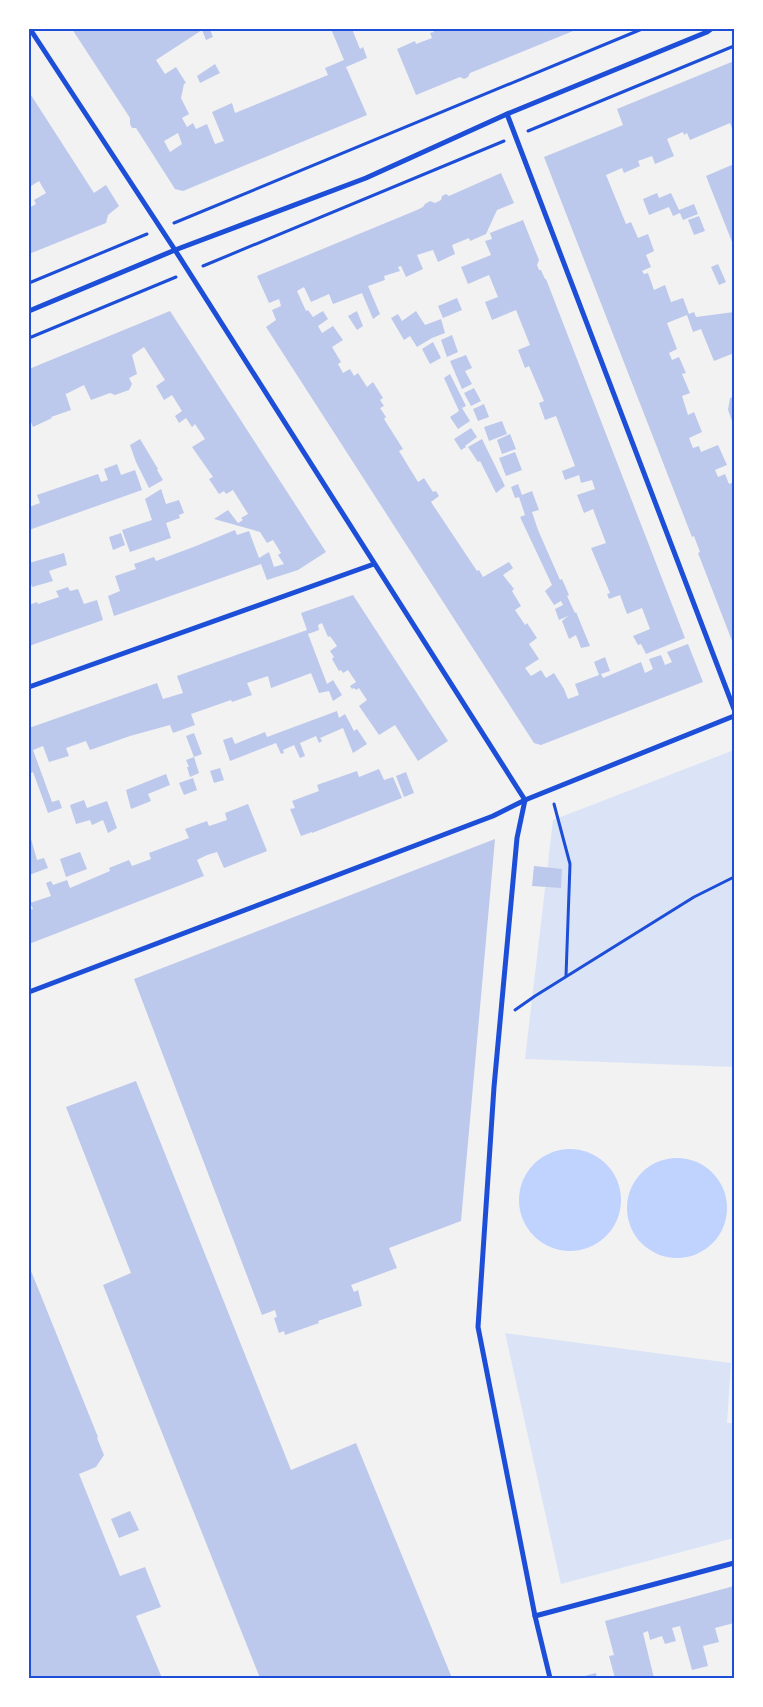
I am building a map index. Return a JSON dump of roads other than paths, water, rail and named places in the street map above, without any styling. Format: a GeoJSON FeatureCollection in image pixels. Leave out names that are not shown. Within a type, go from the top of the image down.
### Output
{"type":"FeatureCollection","features":[{"type":"Feature","properties":{"kind":"street"},"geometry":{"type":"LineString","coordinates":[[30,29],[175,250],[525,800],[517,838],[494,1087],[478,1327],[535,1616],[550,1678]]}},
{"type":"Feature","properties":{"kind":"street"},"geometry":{"type":"LineString","coordinates":[[29,311],[175,250],[366,178],[507,114],[711,29]]}},
{"type":"Feature","properties":{"kind":"street"},"geometry":{"type":"LineString","coordinates":[[507,114],[734,709]]}},
{"type":"Feature","properties":{"kind":"street"},"geometry":{"type":"LineString","coordinates":[[29,687],[374,564]]}},
{"type":"Feature","properties":{"kind":"street"},"geometry":{"type":"LineString","coordinates":[[29,992],[493,816],[525,800],[734,716]]}},
{"type":"Feature","properties":{"kind":"street"},"geometry":{"type":"LineString","coordinates":[[535,1616],[734,1563]]}},
{"type":"Feature","properties":{"kind":"water"},"geometry":{"type":"Polygon","coordinates":[[[570,1149],[590,1153],[606,1164],[617,1180],[621,1200],[617,1220],[606,1236],[590,1247],[570,1251],[550,1247],[534,1236],[523,1220],[519,1200],[523,1180],[534,1164],[550,1153],[570,1149]]]}},
{"type":"Feature","properties":{"kind":"water"},"geometry":{"type":"Polygon","coordinates":[[[677,1158],[696,1161],[713,1172],[724,1189],[727,1208],[724,1227],[713,1244],[696,1255],[677,1258],[658,1255],[641,1244],[630,1227],[627,1208],[630,1189],[641,1172],[658,1161],[677,1158]]]}}]}
